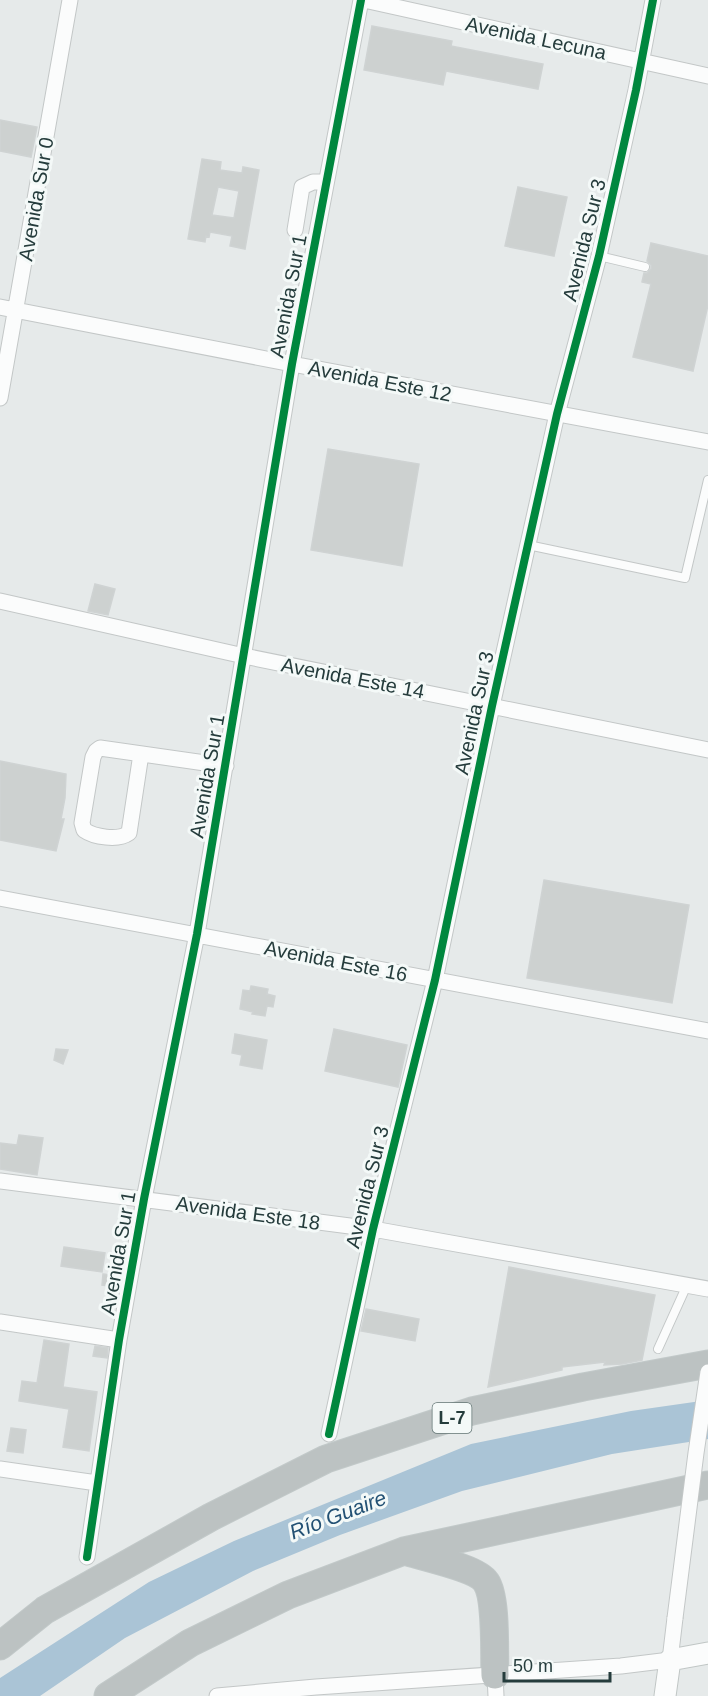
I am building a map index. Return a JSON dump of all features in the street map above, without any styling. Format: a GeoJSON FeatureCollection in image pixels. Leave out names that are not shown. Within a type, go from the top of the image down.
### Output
{"type":"FeatureCollection","features":[{"type":"Feature","properties":{"kind":"highway","name":"L-7"},"geometry":{"type":"LineString","coordinates":[[0,1646],[45,1610],[211,1517],[326,1459],[472,1411],[708,1364]]}},
{"type":"Feature","properties":{"kind":"highway"},"geometry":{"type":"LineString","coordinates":[[108,1696],[190,1643],[288,1595],[404,1551],[708,1485]]}},
{"type":"Feature","properties":{"kind":"highway"},"geometry":{"type":"LineString","coordinates":[[404,1551],[467,1569],[486,1581],[493,1598],[496,1685]]}},
{"type":"Feature","properties":{"kind":"main road"},"geometry":{"type":"LineString","coordinates":[[665,1696],[670,1660],[708,1653]]}},
{"type":"Feature","properties":{"kind":"street","name":"Avenida Sur 0"},"geometry":{"type":"LineString","coordinates":[[0,398],[70,0]]}},
{"type":"Feature","properties":{"kind":"street","name":"Avenida Lecuna"},"geometry":{"type":"LineString","coordinates":[[363,0],[708,76]]}},
{"type":"Feature","properties":{"kind":"street","name":"Avenida Sur 1"},"geometry":{"type":"LineString","coordinates":[[87,1557],[119,1340],[144,1199],[197,934],[292,364],[363,0]]}},
{"type":"Feature","properties":{"kind":"street","name":"Avenida Sur 3"},"geometry":{"type":"LineString","coordinates":[[329,1434],[373,1229],[435,980],[556,414],[599,256],[636,90],[653,0]]}},
{"type":"Feature","properties":{"kind":"street"},"geometry":{"type":"LineString","coordinates":[[295,230],[302,187],[313,182],[326,182]]}},
{"type":"Feature","properties":{"kind":"street","name":"Avenida Este 12"},"geometry":{"type":"LineString","coordinates":[[0,307],[708,442]]}},
{"type":"Feature","properties":{"kind":"street","name":"Avenida Este 14"},"geometry":{"type":"LineString","coordinates":[[0,601],[244,656],[708,750]]}},
{"type":"Feature","properties":{"kind":"street"},"geometry":{"type":"LineString","coordinates":[[141,754],[129,833],[123,837],[89,834],[84,830],[82,823],[93,757],[100,748],[225,766]]}},
{"type":"Feature","properties":{"kind":"street","name":"Avenida Este 16"},"geometry":{"type":"LineString","coordinates":[[0,898],[708,1031]]}},
{"type":"Feature","properties":{"kind":"street","name":"Avenida Este 18"},"geometry":{"type":"LineString","coordinates":[[0,1181],[373,1229],[708,1289]]}},
{"type":"Feature","properties":{"kind":"street"},"geometry":{"type":"LineString","coordinates":[[0,1322],[119,1340]]}},
{"type":"Feature","properties":{"kind":"street"},"geometry":{"type":"LineString","coordinates":[[217,1696],[496,1685],[670,1660],[708,1372]]}},
{"type":"Feature","properties":{"kind":"street"},"geometry":{"type":"LineString","coordinates":[[0,1469],[97,1483]]}},
{"type":"Feature","properties":{"kind":"lane"},"geometry":{"type":"LineString","coordinates":[[599,256],[645,267]]}},
{"type":"Feature","properties":{"kind":"lane"},"geometry":{"type":"LineString","coordinates":[[528,544],[685,578],[708,480]]}},
{"type":"Feature","properties":{"kind":"lane"},"geometry":{"type":"LineString","coordinates":[[658,1349],[687,1285]]}},
{"type":"Feature","properties":{"kind":"water","name":"Río Guaire"},"geometry":{"type":"Polygon","coordinates":[[[708,1400],[708,1439],[612,1454],[462,1491],[340,1535],[253,1571],[125,1638],[40,1696],[0,1696],[0,1678],[149,1582],[234,1541],[471,1444],[631,1411],[708,1400]]]}},
{"type":"Feature","properties":{"kind":"building"},"geometry":{"type":"Polygon","coordinates":[[[372,26],[452,41],[451,46],[543,64],[538,89],[446,71],[443,85],[364,70],[372,26]]]}},
{"type":"Feature","properties":{"kind":"building"},"geometry":{"type":"Polygon","coordinates":[[[0,120],[37,127],[31,157],[0,151],[0,120]]]}},
{"type":"Feature","properties":{"kind":"building"},"geometry":{"type":"Polygon","coordinates":[[[202,159],[221,162],[220,170],[242,173],[243,167],[259,170],[245,249],[230,246],[232,236],[210,232],[205,242],[188,239],[202,159]],[[218,187],[212,215],[234,218],[239,191],[218,187]]]}},
{"type":"Feature","properties":{"kind":"building"},"geometry":{"type":"Polygon","coordinates":[[[518,187],[567,197],[554,256],[505,246],[518,187]]]}},
{"type":"Feature","properties":{"kind":"building"},"geometry":{"type":"Polygon","coordinates":[[[651,243],[708,256],[708,305],[693,371],[633,357],[651,284],[642,282],[644,273],[651,269],[647,261],[651,243]]]}},
{"type":"Feature","properties":{"kind":"building"},"geometry":{"type":"Polygon","coordinates":[[[328,449],[419,464],[402,566],[311,550],[328,449]]]}},
{"type":"Feature","properties":{"kind":"building"},"geometry":{"type":"Polygon","coordinates":[[[95,584],[115,589],[108,615],[88,611],[95,584]]]}},
{"type":"Feature","properties":{"kind":"building"},"geometry":{"type":"Polygon","coordinates":[[[0,761],[66,774],[61,819],[64,819],[56,851],[0,840],[0,761]]]}},
{"type":"Feature","properties":{"kind":"building"},"geometry":{"type":"Polygon","coordinates":[[[544,880],[689,905],[672,1003],[527,978],[544,880]]]}},
{"type":"Feature","properties":{"kind":"building"},"geometry":{"type":"Polygon","coordinates":[[[251,986],[268,989],[267,994],[275,996],[273,1007],[267,1006],[265,1016],[240,1009],[243,990],[250,991],[251,986]]]}},
{"type":"Feature","properties":{"kind":"building"},"geometry":{"type":"Polygon","coordinates":[[[334,1029],[407,1045],[398,1087],[325,1071],[334,1029]]]}},
{"type":"Feature","properties":{"kind":"building"},"geometry":{"type":"Polygon","coordinates":[[[235,1034],[267,1040],[262,1069],[240,1065],[242,1055],[232,1053],[235,1034]]]}},
{"type":"Feature","properties":{"kind":"building"},"geometry":{"type":"Polygon","coordinates":[[[56,1049],[68,1050],[63,1064],[54,1060],[56,1049]]]}},
{"type":"Feature","properties":{"kind":"building"},"geometry":{"type":"Polygon","coordinates":[[[19,1135],[43,1138],[37,1175],[0,1169],[0,1143],[17,1145],[19,1135]]]}},
{"type":"Feature","properties":{"kind":"building"},"geometry":{"type":"Polygon","coordinates":[[[64,1247],[105,1253],[102,1272],[61,1266],[64,1247]]]}},
{"type":"Feature","properties":{"kind":"building"},"geometry":{"type":"Polygon","coordinates":[[[509,1267],[655,1295],[642,1360],[622,1364],[604,1365],[605,1362],[562,1367],[562,1370],[488,1387],[509,1267]]]}},
{"type":"Feature","properties":{"kind":"building"},"geometry":{"type":"Polygon","coordinates":[[[103,1274],[118,1276],[116,1287],[102,1285],[103,1274]]]}},
{"type":"Feature","properties":{"kind":"building"},"geometry":{"type":"Polygon","coordinates":[[[366,1309],[419,1319],[415,1341],[361,1331],[366,1309]]]}},
{"type":"Feature","properties":{"kind":"building"},"geometry":{"type":"Polygon","coordinates":[[[44,1340],[69,1344],[63,1387],[97,1392],[89,1451],[63,1447],[69,1409],[19,1401],[22,1381],[37,1383],[44,1340]]]}},
{"type":"Feature","properties":{"kind":"building"},"geometry":{"type":"Polygon","coordinates":[[[95,1346],[108,1348],[107,1358],[93,1356],[95,1346]]]}},
{"type":"Feature","properties":{"kind":"building"},"geometry":{"type":"Polygon","coordinates":[[[11,1428],[26,1430],[23,1453],[7,1451],[11,1428]]]}},
{"type":"Feature","properties":{"kind":"cycle path"},"geometry":{"type":"LineString","coordinates":[[87,1557],[119,1340],[144,1199],[197,934],[292,364],[361,0]]}},
{"type":"Feature","properties":{"kind":"cycle path"},"geometry":{"type":"LineString","coordinates":[[329,1434],[373,1229],[435,980],[492,706],[557,414],[599,256],[636,90],[653,0]]}}]}
